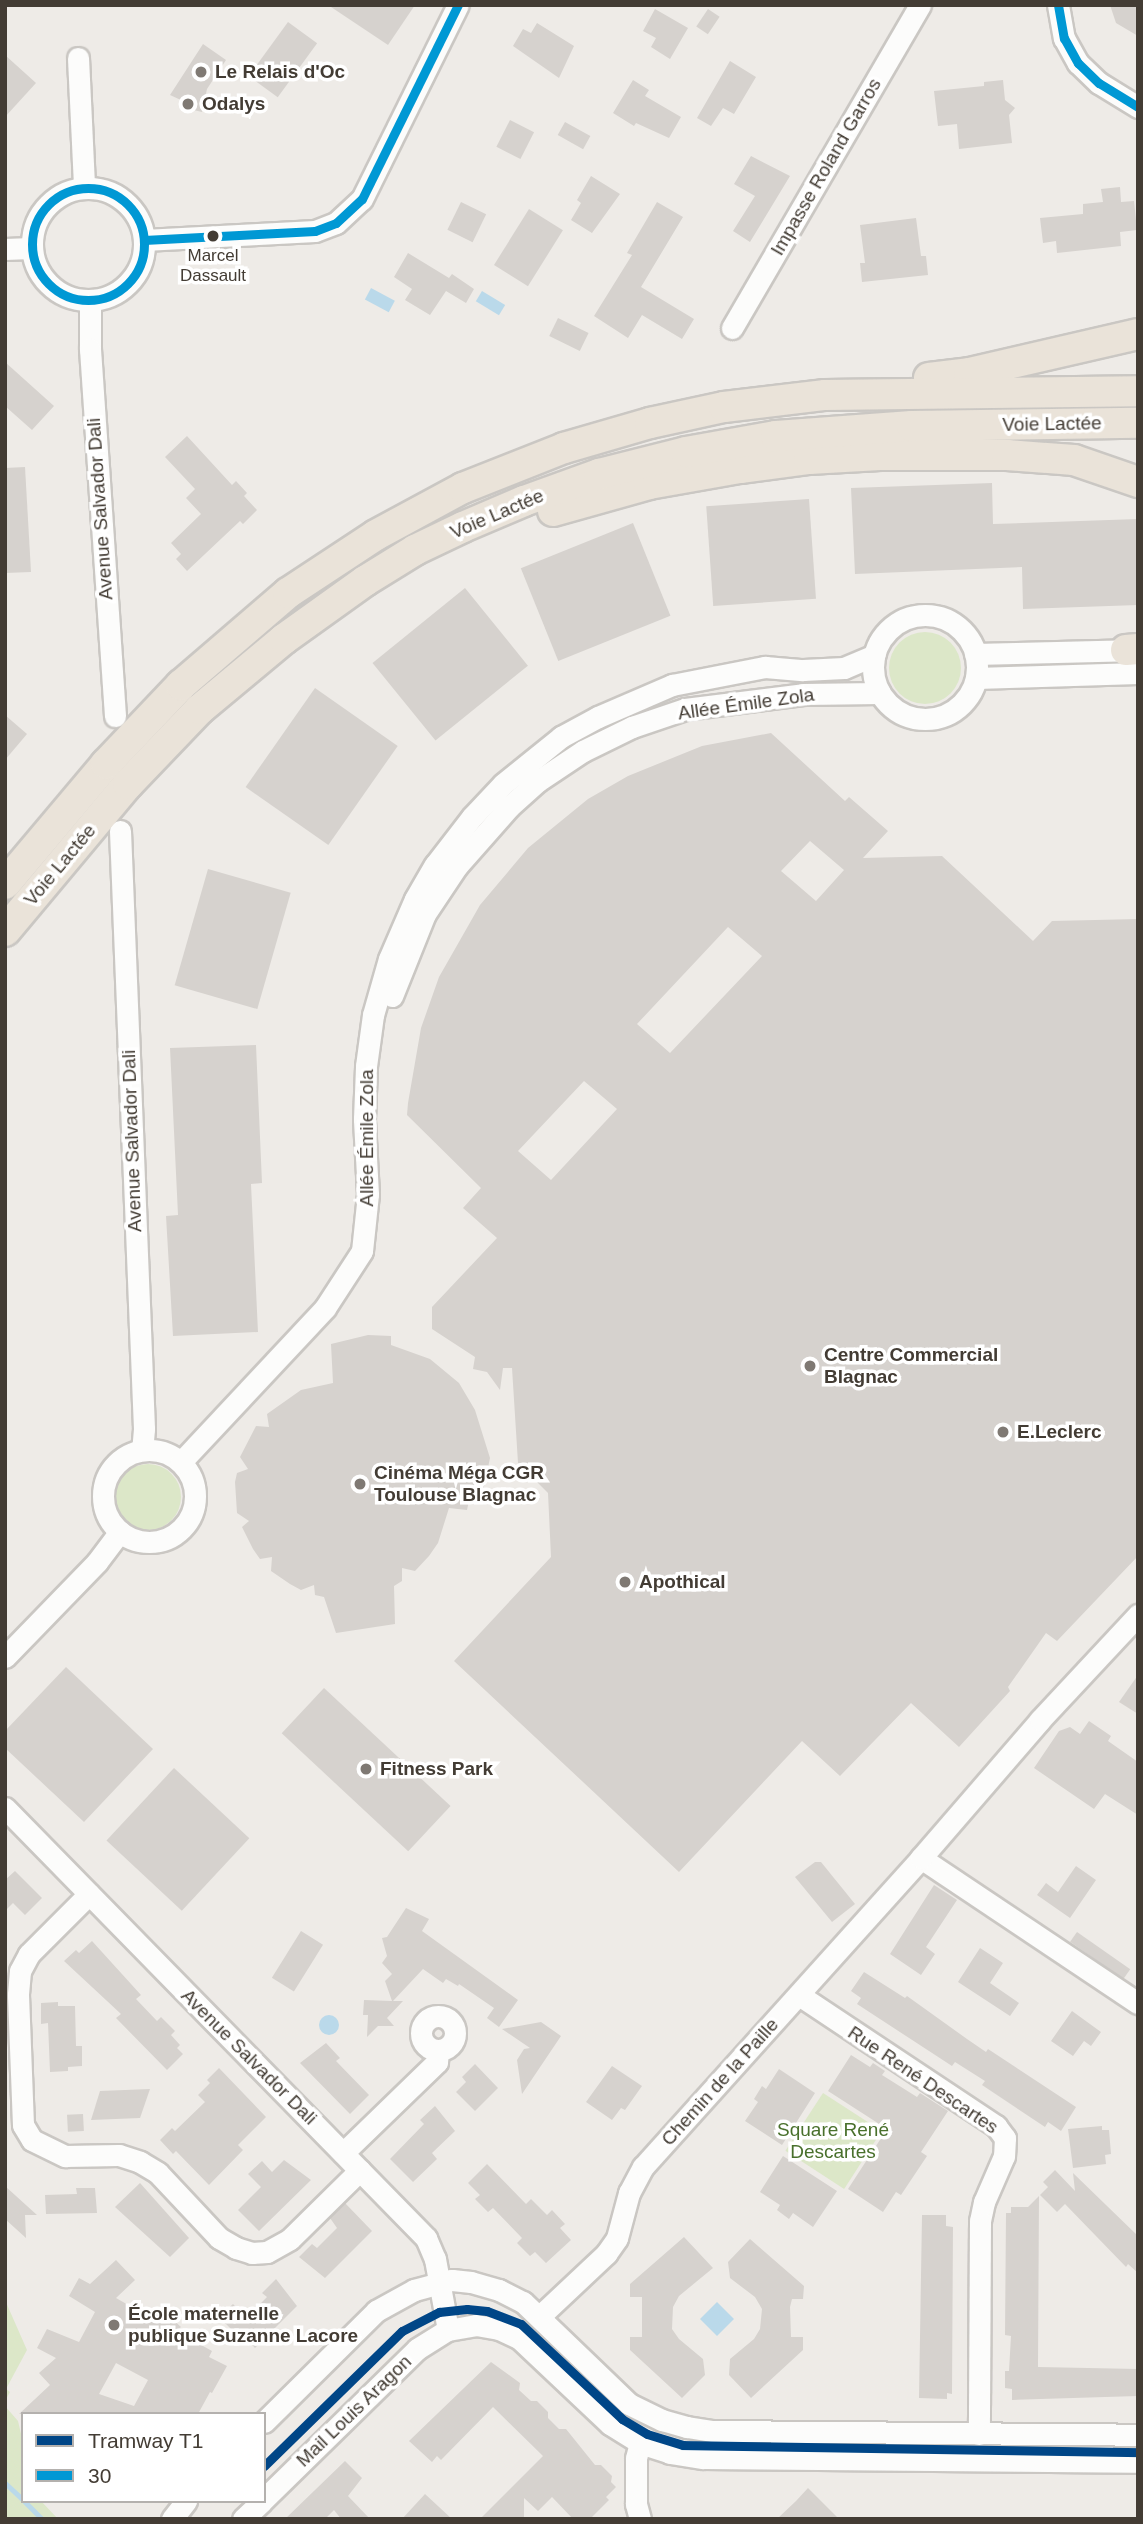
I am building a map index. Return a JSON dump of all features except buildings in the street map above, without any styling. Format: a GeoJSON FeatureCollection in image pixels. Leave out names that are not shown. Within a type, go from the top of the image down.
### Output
{"type":"FeatureCollection","features":[{"type":"Feature","properties":{"kind":"highway"},"geometry":{"type":"LineString","coordinates":[[895,396],[907,381],[969,373],[1138,334]]}},
{"type":"Feature","properties":{"kind":"highway","name":"Voie Lactée"},"geometry":{"type":"LineString","coordinates":[[5,884],[98,773],[181,685],[288,593],[376,535],[463,488],[564,448],[650,423],[724,407],[825,395],[1138,391]]}},
{"type":"Feature","properties":{"kind":"highway","name":"Voie Lactée"},"geometry":{"type":"LineString","coordinates":[[5,931],[128,784],[200,709],[284,639],[365,580],[415,550],[524,500],[599,474],[686,452],[776,436],[912,426],[1138,423]]}},
{"type":"Feature","properties":{"kind":"highway"},"geometry":{"type":"LineString","coordinates":[[365,580],[381,587],[438,557],[507,527],[581,502],[649,484],[775,463],[880,455],[1007,455],[1074,460],[1138,482]]}},
{"type":"Feature","properties":{"kind":"street"},"geometry":{"type":"LineString","coordinates":[[144,240],[315,230],[336,223],[362,198],[458,5]]}},
{"type":"Feature","properties":{"kind":"street","name":"Impasse Roland Garros"},"geometry":{"type":"LineString","coordinates":[[732,328],[920,5]]}},
{"type":"Feature","properties":{"kind":"street"},"geometry":{"type":"LineString","coordinates":[[1058,5],[1064,38],[1078,63],[1099,83],[1138,107]]}},
{"type":"Feature","properties":{"kind":"street"},"geometry":{"type":"LineString","coordinates":[[78,58],[84,187]]}},
{"type":"Feature","properties":{"kind":"street"},"geometry":{"type":"LineString","coordinates":[[84,187],[113,193],[126,202],[138,220],[144,240],[141,263],[130,282],[112,296],[90,301],[68,298],[49,286],[37,269],[31,248],[34,226],[46,206],[63,193],[84,187]]}},
{"type":"Feature","properties":{"kind":"street"},"geometry":{"type":"LineString","coordinates":[[5,249],[31,248]]}},
{"type":"Feature","properties":{"kind":"street","name":"Avenue Salvador Dali"},"geometry":{"type":"LineString","coordinates":[[90,301],[90,349],[115,716]]}},
{"type":"Feature","properties":{"kind":"street"},"geometry":{"type":"LineString","coordinates":[[925,615],[938,616],[962,630],[975,654],[976,678],[959,707],[939,717],[927,719],[905,715],[895,710],[880,693],[873,668],[874,654],[887,631],[898,622],[925,615]]}},
{"type":"Feature","properties":{"kind":"street","name":"Allée Émile Zola"},"geometry":{"type":"LineString","coordinates":[[181,1462],[325,1308],[356,1264],[366,1230],[366,1066],[373,1015],[389,959],[415,899],[435,864],[500,781],[561,737],[598,716],[672,685],[707,676],[765,667],[803,670],[844,668],[874,654]]}},
{"type":"Feature","properties":{"kind":"street"},"geometry":{"type":"LineString","coordinates":[[975,654],[1135,655]]}},
{"type":"Feature","properties":{"kind":"street"},"geometry":{"type":"LineString","coordinates":[[976,678],[1135,655]]}},
{"type":"Feature","properties":{"kind":"street","name":"Allée Émile Zola"},"geometry":{"type":"LineString","coordinates":[[483,834],[538,781],[583,751],[632,727],[685,709],[803,694],[880,693]]}},
{"type":"Feature","properties":{"kind":"street"},"geometry":{"type":"LineString","coordinates":[[583,751],[598,723],[598,716]]}},
{"type":"Feature","properties":{"kind":"street","name":"Allée Émile Zola"},"geometry":{"type":"LineString","coordinates":[[325,1308],[343,1298],[356,1283],[368,1268],[374,1250],[380,1212],[377,1078],[384,1026],[396,985],[425,914],[509,793],[500,781]]}},
{"type":"Feature","properties":{"kind":"street","name":"Avenue Salvador Dali"},"geometry":{"type":"LineString","coordinates":[[120,831],[144,1429],[142,1450]]}},
{"type":"Feature","properties":{"kind":"street"},"geometry":{"type":"LineString","coordinates":[[142,1450],[156,1450],[181,1462],[189,1472],[195,1497],[194,1509],[180,1531],[166,1539],[150,1543],[134,1540],[120,1532],[105,1510],[104,1484],[118,1462],[142,1450]]}},
{"type":"Feature","properties":{"kind":"street"},"geometry":{"type":"LineString","coordinates":[[5,1657],[97,1562],[120,1532]]}},
{"type":"Feature","properties":{"kind":"street","name":"Chemin de la Paille"},"geometry":{"type":"LineString","coordinates":[[540,2316],[606,2254],[617,2238],[629,2193],[643,2167],[921,1858],[1040,1720],[1138,1615]]}},
{"type":"Feature","properties":{"kind":"street","name":"Avenue Salvador Dali"},"geometry":{"type":"LineString","coordinates":[[5,1808],[426,2238],[435,2259],[448,2330]]}},
{"type":"Feature","properties":{"kind":"street"},"geometry":{"type":"LineString","coordinates":[[921,1858],[1138,2003]]}},
{"type":"Feature","properties":{"kind":"street"},"geometry":{"type":"LineString","coordinates":[[89,1894],[29,1954],[20,1971],[18,1995],[23,2125],[32,2140],[65,2156],[119,2155],[140,2162],[158,2173],[219,2238],[252,2253],[267,2252],[290,2239],[360,2170]]}},
{"type":"Feature","properties":{"kind":"street","name":"Rue René Descartes"},"geometry":{"type":"LineString","coordinates":[[799,1995],[996,2126],[1006,2138],[1004,2156],[984,2202],[980,2221],[979,2434]]}},
{"type":"Feature","properties":{"kind":"street"},"geometry":{"type":"LineString","coordinates":[[343,2153],[437,2062],[438,2050]]}},
{"type":"Feature","properties":{"kind":"street"},"geometry":{"type":"LineString","coordinates":[[266,2420],[376,2311],[406,2294],[439,2281],[471,2282],[499,2290],[523,2302],[629,2403],[673,2424],[713,2431],[1138,2435]]}},
{"type":"Feature","properties":{"kind":"street"},"geometry":{"type":"LineString","coordinates":[[448,2330],[483,2326],[506,2331],[520,2339],[600,2416],[640,2443],[670,2453],[703,2458],[1138,2462]]}},
{"type":"Feature","properties":{"kind":"street","name":"Mail Louis Aragon"},"geometry":{"type":"LineString","coordinates":[[266,2497],[417,2350],[448,2330]]}},
{"type":"Feature","properties":{"kind":"street"},"geometry":{"type":"LineString","coordinates":[[640,2443],[636,2458],[636,2504],[640,2519]]}},
{"type":"Feature","properties":{"kind":"street"},"geometry":{"type":"LineString","coordinates":[[172,2519],[184,2503]]}},
{"type":"Feature","properties":{"kind":"street","name":"Mail Louis Aragon"},"geometry":{"type":"LineString","coordinates":[[243,2519],[260,2503]]}},
{"type":"Feature","properties":{"kind":"green space"},"geometry":{"type":"Polygon","coordinates":[[[925,632],[945,638],[955,648],[961,668],[955,688],[945,698],[925,704],[905,698],[895,688],[889,668],[895,648],[905,638],[925,632]]]}},
{"type":"Feature","properties":{"kind":"green space"},"geometry":{"type":"Polygon","coordinates":[[[141,1464],[155,1464],[167,1469],[176,1478],[181,1497],[179,1510],[172,1521],[155,1530],[141,1530],[129,1525],[120,1516],[115,1504],[115,1490],[120,1478],[129,1469],[141,1464]]]}},
{"type":"Feature","properties":{"kind":"green space","name":"Square René Descartes"},"geometry":{"type":"Polygon","coordinates":[[[823,2093],[882,2131],[844,2189],[785,2151],[823,2093]]]}},
{"type":"Feature","properties":{"kind":"green space"},"geometry":{"type":"Polygon","coordinates":[[[5,2300],[27,2350],[6,2389],[10,2392],[5,2401],[5,2300]]]}},
{"type":"Feature","properties":{"kind":"green space"},"geometry":{"type":"Polygon","coordinates":[[[5,2406],[18,2421],[21,2434],[21,2503],[43,2503],[58,2519],[5,2519],[5,2406]]]}},
{"type":"Feature","properties":{"kind":"water"},"geometry":{"type":"Polygon","coordinates":[[[371,288],[395,301],[389,312],[365,299],[371,288]]]}},
{"type":"Feature","properties":{"kind":"water"},"geometry":{"type":"Polygon","coordinates":[[[482,291],[505,305],[499,315],[476,301],[482,291]]]}},
{"type":"Feature","properties":{"kind":"water"},"geometry":{"type":"Polygon","coordinates":[[[329,2015],[336,2018],[339,2025],[336,2032],[329,2035],[322,2032],[319,2025],[322,2018],[329,2015]]]}},
{"type":"Feature","properties":{"kind":"water"},"geometry":{"type":"Polygon","coordinates":[[[717,2302],[734,2319],[717,2336],[700,2319],[717,2302]]]}},
{"type":"Feature","properties":{"kind":"waterway"},"geometry":{"type":"LineString","coordinates":[[5,2483],[21,2498]]}},
{"type":"Feature","properties":{"kind":"waterway"},"geometry":{"type":"LineString","coordinates":[[26,2503],[42,2519]]}},
{"type":"Feature","properties":{"kind":"tram line","name":"T1"},"geometry":{"type":"LineString","coordinates":[[266,2464],[402,2331],[439,2312],[467,2309],[487,2311],[521,2324],[622,2419],[647,2434],[683,2445],[1138,2452]]}},
{"type":"Feature","properties":{"kind":"transit line","name":"30"},"geometry":{"type":"LineString","coordinates":[[144,240],[315,231],[336,223],[362,199],[458,5]]}},
{"type":"Feature","properties":{"kind":"transit line","name":"30"},"geometry":{"type":"LineString","coordinates":[[1058,5],[1064,38],[1078,63],[1099,83],[1138,107]]}},
{"type":"Feature","properties":{"kind":"transit line","name":"30"},"geometry":{"type":"LineString","coordinates":[[88,188],[109,192],[128,204],[140,223],[144,244],[140,265],[128,284],[109,296],[88,300],[67,296],[48,284],[36,265],[32,244],[36,223],[48,204],[67,192],[88,188]]}},
{"type":"Feature","properties":{"kind":"place","name":"Le Relais d'Oc"},"geometry":{"type":"Point","coordinates":[201,72]}},
{"type":"Feature","properties":{"kind":"place","name":"Odalys"},"geometry":{"type":"Point","coordinates":[188,104]}},
{"type":"Feature","properties":{"kind":"place","name":"Marcel Dassault"},"geometry":{"type":"Point","coordinates":[213,236]}},
{"type":"Feature","properties":{"kind":"place","name":"Centre Commercial Blagnac"},"geometry":{"type":"Point","coordinates":[810,1366]}},
{"type":"Feature","properties":{"kind":"place","name":"E.Leclerc"},"geometry":{"type":"Point","coordinates":[1003,1432]}},
{"type":"Feature","properties":{"kind":"place","name":"Cinéma Méga CGR Toulouse Blagnac"},"geometry":{"type":"Point","coordinates":[360,1484]}},
{"type":"Feature","properties":{"kind":"place","name":"Apothical"},"geometry":{"type":"Point","coordinates":[625,1582]}},
{"type":"Feature","properties":{"kind":"place","name":"Fitness Park"},"geometry":{"type":"Point","coordinates":[366,1769]}},
{"type":"Feature","properties":{"kind":"place","name":"École maternelle publique Suzanne Lacore"},"geometry":{"type":"Point","coordinates":[114,2325]}}]}
